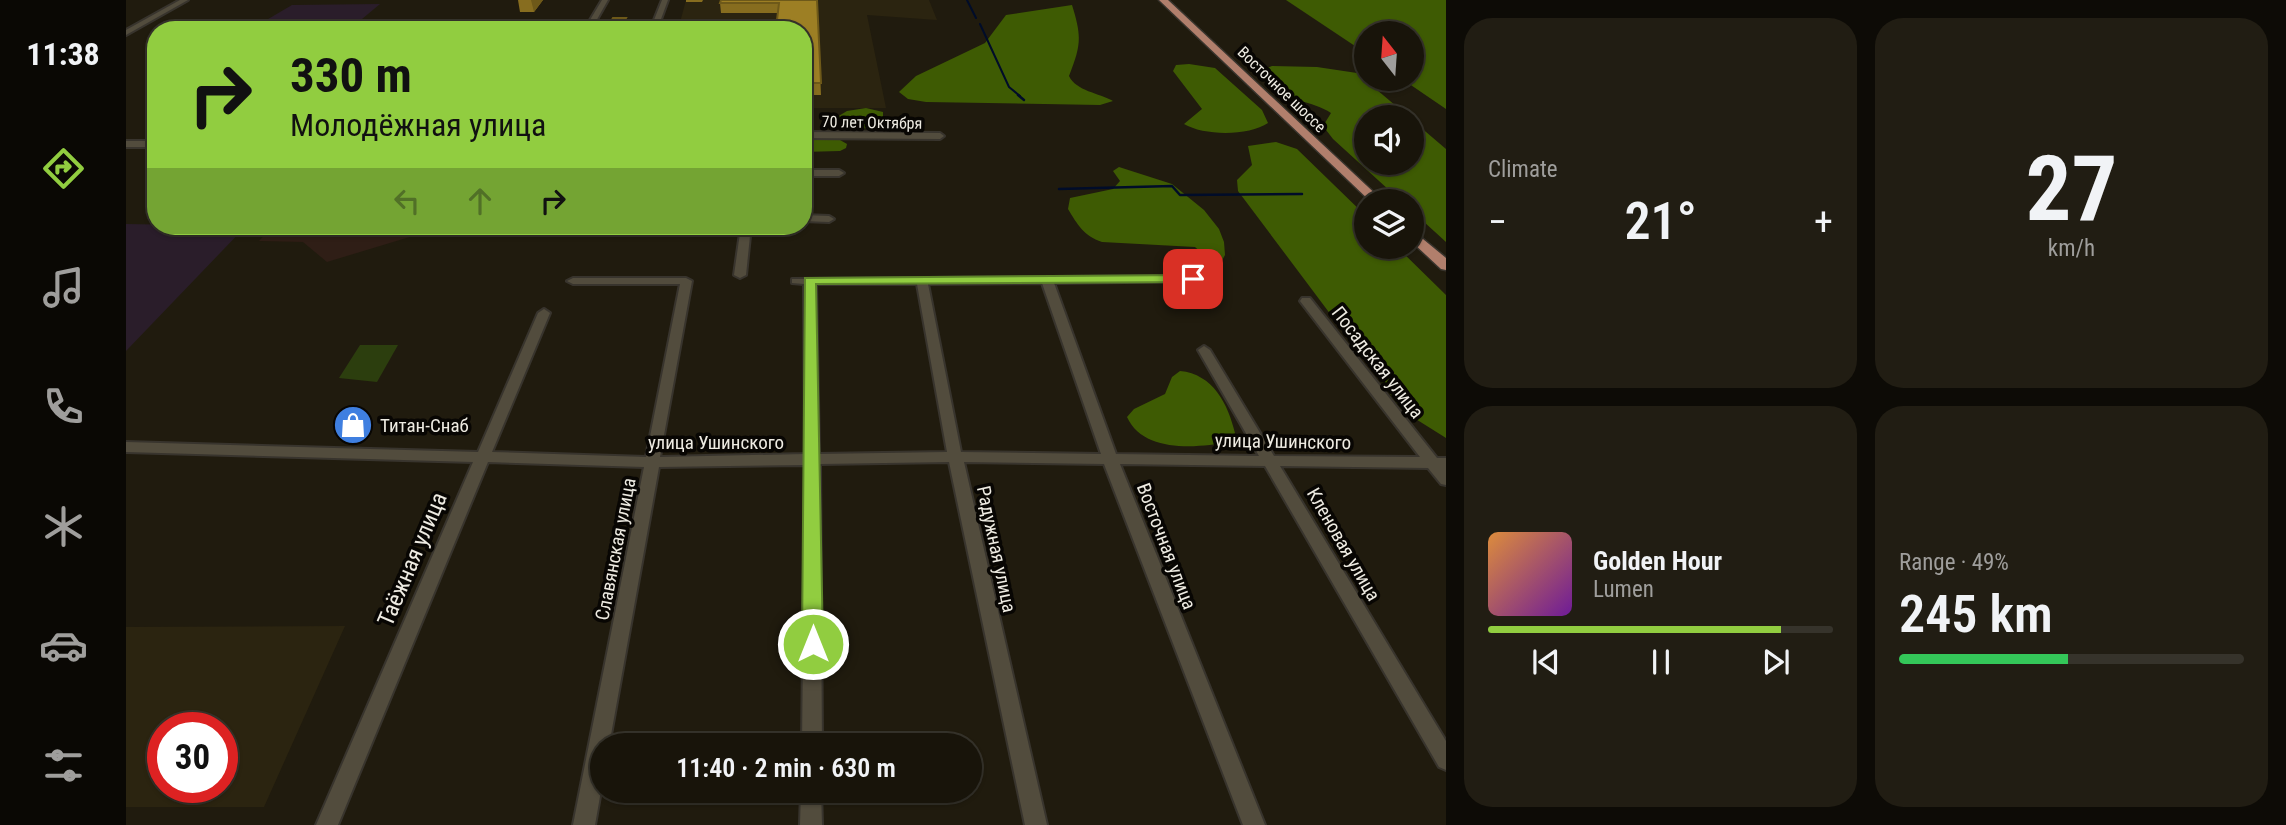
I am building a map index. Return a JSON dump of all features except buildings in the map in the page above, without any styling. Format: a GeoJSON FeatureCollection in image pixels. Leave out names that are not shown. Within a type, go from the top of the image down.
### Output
{"type":"FeatureCollection","features":[{"type":"Feature","properties":{"kind":"main road","name":"Восточное шоссе"},"geometry":{"type":"LineString","coordinates":[[1163,0],[1364,189]]}},
{"type":"Feature","properties":{"kind":"main road"},"geometry":{"type":"LineString","coordinates":[[1424,245],[1446,266]]}},
{"type":"Feature","properties":{"kind":"street"},"geometry":{"type":"LineString","coordinates":[[147,21],[185,0]]}},
{"type":"Feature","properties":{"kind":"street"},"geometry":{"type":"LineString","coordinates":[[592,21],[605,0]]}},
{"type":"Feature","properties":{"kind":"street"},"geometry":{"type":"LineString","coordinates":[[657,21],[665,0]]}},
{"type":"Feature","properties":{"kind":"street"},"geometry":{"type":"LineString","coordinates":[[126,33],[147,21]]}},
{"type":"Feature","properties":{"kind":"street","name":"70 лет Октября"},"geometry":{"type":"LineString","coordinates":[[812,135],[940,136]]}},
{"type":"Feature","properties":{"kind":"street"},"geometry":{"type":"LineString","coordinates":[[126,144],[147,144]]}},
{"type":"Feature","properties":{"kind":"street"},"geometry":{"type":"LineString","coordinates":[[812,173],[839,173]]}},
{"type":"Feature","properties":{"kind":"street"},"geometry":{"type":"LineString","coordinates":[[812,218],[829,219]]}},
{"type":"Feature","properties":{"kind":"street"},"geometry":{"type":"LineString","coordinates":[[740,275],[745,235]]}},
{"type":"Feature","properties":{"kind":"street"},"geometry":{"type":"LineString","coordinates":[[812,733],[813,542],[803,281],[1193,279]]}},
{"type":"Feature","properties":{"kind":"street","name":"Восточная улица"},"geometry":{"type":"LineString","coordinates":[[1047,280],[1110,459],[1254,825]]}},
{"type":"Feature","properties":{"kind":"street","name":"Славянская улица"},"geometry":{"type":"LineString","coordinates":[[573,281],[686,281],[584,825]]}},
{"type":"Feature","properties":{"kind":"street","name":"Радужная улица"},"geometry":{"type":"LineString","coordinates":[[922,282],[955,457],[1036,825]]}},
{"type":"Feature","properties":{"kind":"street","name":"Посадская улица"},"geometry":{"type":"LineString","coordinates":[[1306,301],[1439,463],[1446,480]]}},
{"type":"Feature","properties":{"kind":"street","name":"Таёжная улица"},"geometry":{"type":"LineString","coordinates":[[327,825],[544,313]]}},
{"type":"Feature","properties":{"kind":"street","name":"Кленовая улица"},"geometry":{"type":"LineString","coordinates":[[1204,349],[1446,760]]}},
{"type":"Feature","properties":{"kind":"street","name":"улица Ушинского"},"geometry":{"type":"LineString","coordinates":[[126,447],[654,462],[955,457],[1439,463]]}},
{"type":"Feature","properties":{"kind":"street"},"geometry":{"type":"LineString","coordinates":[[811,803],[811,825]]}},
{"type":"Feature","properties":{"kind":"shaded area"},"geometry":{"type":"Polygon","coordinates":[[[686,0],[929,0],[937,20],[867,15],[886,108],[812,108],[812,21],[680,21],[686,0]]]}},
{"type":"Feature","properties":{"kind":"shaded area"},"geometry":{"type":"Polygon","coordinates":[[[380,4],[362,19],[352,21],[265,21],[292,5],[380,4]]]}},
{"type":"Feature","properties":{"kind":"shaded area"},"geometry":{"type":"Polygon","coordinates":[[[126,224],[147,224],[147,235],[237,235],[126,351],[126,224]]]}},
{"type":"Feature","properties":{"kind":"shaded area"},"geometry":{"type":"Polygon","coordinates":[[[265,235],[416,235],[327,262],[303,242],[259,241],[265,235]]]}},
{"type":"Feature","properties":{"kind":"shaded area"},"geometry":{"type":"Polygon","coordinates":[[[345,626],[264,807],[126,807],[126,627],[345,626]]]}},
{"type":"Feature","properties":{"kind":"green space"},"geometry":{"type":"Polygon","coordinates":[[[1286,0],[1446,0],[1446,109],[1420,91],[1424,91],[1424,21],[1354,21],[1354,45],[1286,0]]]}},
{"type":"Feature","properties":{"kind":"green space"},"geometry":{"type":"Polygon","coordinates":[[[1072,5],[1079,41],[1069,76],[1082,88],[1113,101],[1100,105],[926,102],[908,99],[899,92],[916,76],[985,43],[1006,15],[1072,5]]]}},
{"type":"Feature","properties":{"kind":"green space"},"geometry":{"type":"Polygon","coordinates":[[[1176,65],[1215,68],[1262,110],[1268,123],[1250,130],[1226,133],[1203,131],[1184,124],[1202,109],[1173,71],[1176,65]]]}},
{"type":"Feature","properties":{"kind":"green space"},"geometry":{"type":"Polygon","coordinates":[[[1272,66],[1317,67],[1354,73],[1354,91],[1378,91],[1395,105],[1354,105],[1354,158],[1323,126],[1331,113],[1274,89],[1262,70],[1272,66]]]}},
{"type":"Feature","properties":{"kind":"green space"},"geometry":{"type":"Polygon","coordinates":[[[866,108],[883,112],[883,120],[876,127],[858,129],[836,121],[837,117],[847,111],[866,108]]]}},
{"type":"Feature","properties":{"kind":"green space"},"geometry":{"type":"Polygon","coordinates":[[[1424,130],[1446,149],[1446,242],[1424,222],[1424,189],[1388,189],[1372,175],[1424,175],[1424,130]]]}},
{"type":"Feature","properties":{"kind":"green space"},"geometry":{"type":"Polygon","coordinates":[[[812,138],[840,140],[847,144],[846,148],[840,151],[812,152],[812,138]]]}},
{"type":"Feature","properties":{"kind":"green space"},"geometry":{"type":"Polygon","coordinates":[[[1276,142],[1297,149],[1354,204],[1354,259],[1409,259],[1446,295],[1446,438],[1403,411],[1238,191],[1237,180],[1252,165],[1248,146],[1276,142]]]}},
{"type":"Feature","properties":{"kind":"green space"},"geometry":{"type":"Polygon","coordinates":[[[1119,167],[1172,184],[1204,210],[1219,229],[1224,242],[1225,255],[1215,273],[1202,273],[1202,253],[1195,247],[1102,242],[1082,229],[1068,209],[1070,198],[1113,189],[1120,181],[1113,171],[1119,167]]]}},
{"type":"Feature","properties":{"kind":"green space"},"geometry":{"type":"Polygon","coordinates":[[[360,345],[398,345],[377,382],[339,378],[360,345]]]}},
{"type":"Feature","properties":{"kind":"green space"},"geometry":{"type":"Polygon","coordinates":[[[1180,371],[1202,378],[1217,392],[1228,411],[1235,433],[1229,442],[1202,446],[1172,445],[1145,437],[1135,429],[1127,417],[1134,409],[1165,394],[1172,377],[1180,371]]]}},
{"type":"Feature","properties":{"kind":"waterway"},"geometry":{"type":"LineString","coordinates":[[967,0],[976,18]]}},
{"type":"Feature","properties":{"kind":"waterway"},"geometry":{"type":"LineString","coordinates":[[980,24],[1009,87],[1020,96]]}},
{"type":"Feature","properties":{"kind":"waterway"},"geometry":{"type":"LineString","coordinates":[[1018,95],[1024,100]]}},
{"type":"Feature","properties":{"kind":"waterway"},"geometry":{"type":"LineString","coordinates":[[1059,189],[1172,186],[1180,195],[1302,194]]}},
{"type":"Feature","properties":{"kind":"place","name":"Титан-Снаб"},"geometry":{"type":"Point","coordinates":[353,425]}},
{"type":"Feature","properties":{"kind":"route"},"geometry":{"type":"LineString","coordinates":[[813,644],[810,281],[1193,279]]}}]}
